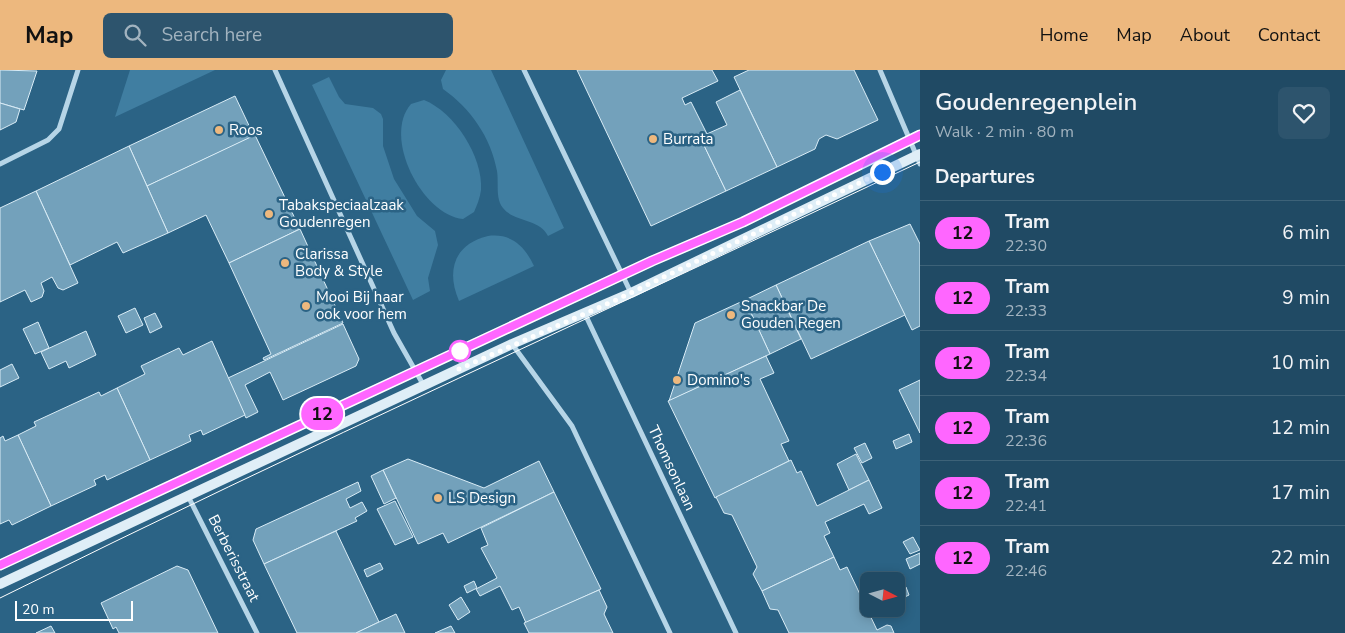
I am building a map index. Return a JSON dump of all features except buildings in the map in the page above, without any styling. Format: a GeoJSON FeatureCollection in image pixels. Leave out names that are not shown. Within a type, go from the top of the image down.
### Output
{"type":"FeatureCollection","features":[{"type":"Feature","properties":{"kind":"street"},"geometry":{"type":"LineString","coordinates":[[0,164],[48,140],[59,129],[66,113],[78,70]]}},
{"type":"Feature","properties":{"kind":"street"},"geometry":{"type":"LineString","coordinates":[[275,70],[394,333],[424,386]]}},
{"type":"Feature","properties":{"kind":"street"},"geometry":{"type":"LineString","coordinates":[[524,70],[631,293]]}},
{"type":"Feature","properties":{"kind":"street"},"geometry":{"type":"LineString","coordinates":[[0,584],[512,344],[631,293],[919,158],[880,70]]}},
{"type":"Feature","properties":{"kind":"street","name":"Thomsonlaan"},"geometry":{"type":"LineString","coordinates":[[585,314],[736,633]]}},
{"type":"Feature","properties":{"kind":"street"},"geometry":{"type":"LineString","coordinates":[[512,344],[572,426],[670,633]]}},
{"type":"Feature","properties":{"kind":"street","name":"Berberisstraat"},"geometry":{"type":"LineString","coordinates":[[188,495],[257,633]]}},
{"type":"Feature","properties":{"kind":"shaded area"},"geometry":{"type":"Polygon","coordinates":[[[130,70],[215,70],[115,117],[130,70]]]}},
{"type":"Feature","properties":{"kind":"shaded area"},"geometry":{"type":"Polygon","coordinates":[[[446,70],[491,70],[564,228],[548,236],[539,226],[508,213],[503,208],[499,200],[497,171],[490,147],[478,124],[470,114],[443,89],[441,80],[446,70]]]}},
{"type":"Feature","properties":{"kind":"shaded area"},"geometry":{"type":"Polygon","coordinates":[[[329,77],[339,97],[345,104],[373,108],[381,114],[383,119],[383,146],[394,179],[417,216],[435,231],[438,245],[428,278],[430,291],[413,300],[312,85],[329,77]]]}},
{"type":"Feature","properties":{"kind":"shaded area"},"geometry":{"type":"Polygon","coordinates":[[[424,100],[446,114],[456,125],[472,150],[477,163],[480,177],[480,196],[474,212],[463,219],[448,214],[434,204],[421,190],[404,154],[401,135],[403,118],[411,104],[424,100]]]}},
{"type":"Feature","properties":{"kind":"shaded area"},"geometry":{"type":"Polygon","coordinates":[[[488,236],[511,239],[522,247],[534,266],[459,301],[453,279],[453,269],[456,260],[460,252],[467,245],[488,236]]]}},
{"type":"Feature","properties":{"kind":"tram line"},"geometry":{"type":"LineString","coordinates":[[0,565],[667,254],[743,222],[920,135]]}},
{"type":"Feature","properties":{"kind":"tram line","name":"12"},"geometry":{"type":"LineString","coordinates":[[0,565],[667,254],[743,222],[920,135]]}},
{"type":"Feature","properties":{"kind":"tram line"},"geometry":{"type":"LineString","coordinates":[[0,598],[344,432],[920,162]]}},
{"type":"Feature","properties":{"kind":"place","name":"Roos"},"geometry":{"type":"Point","coordinates":[219,130]}},
{"type":"Feature","properties":{"kind":"place","name":"Burrata"},"geometry":{"type":"Point","coordinates":[653,139]}},
{"type":"Feature","properties":{"kind":"place","name":"Tabakspeciaalzaak Goudenregen"},"geometry":{"type":"Point","coordinates":[269,214]}},
{"type":"Feature","properties":{"kind":"place","name":"Clarissa Body & Style"},"geometry":{"type":"Point","coordinates":[285,263]}},
{"type":"Feature","properties":{"kind":"place","name":"Mooi Bij haar ook voor hem"},"geometry":{"type":"Point","coordinates":[306,306]}},
{"type":"Feature","properties":{"kind":"place","name":"Snackbar De Gouden Regen"},"geometry":{"type":"Point","coordinates":[731,315]}},
{"type":"Feature","properties":{"kind":"place","name":"Domino's"},"geometry":{"type":"Point","coordinates":[677,380]}},
{"type":"Feature","properties":{"kind":"place","name":"LS Design"},"geometry":{"type":"Point","coordinates":[438,498]}},
{"type":"Feature","properties":{"kind":"route"},"geometry":{"type":"LineString","coordinates":[[460,351],[459,369],[512,344],[616,300],[882,172]]}}]}
